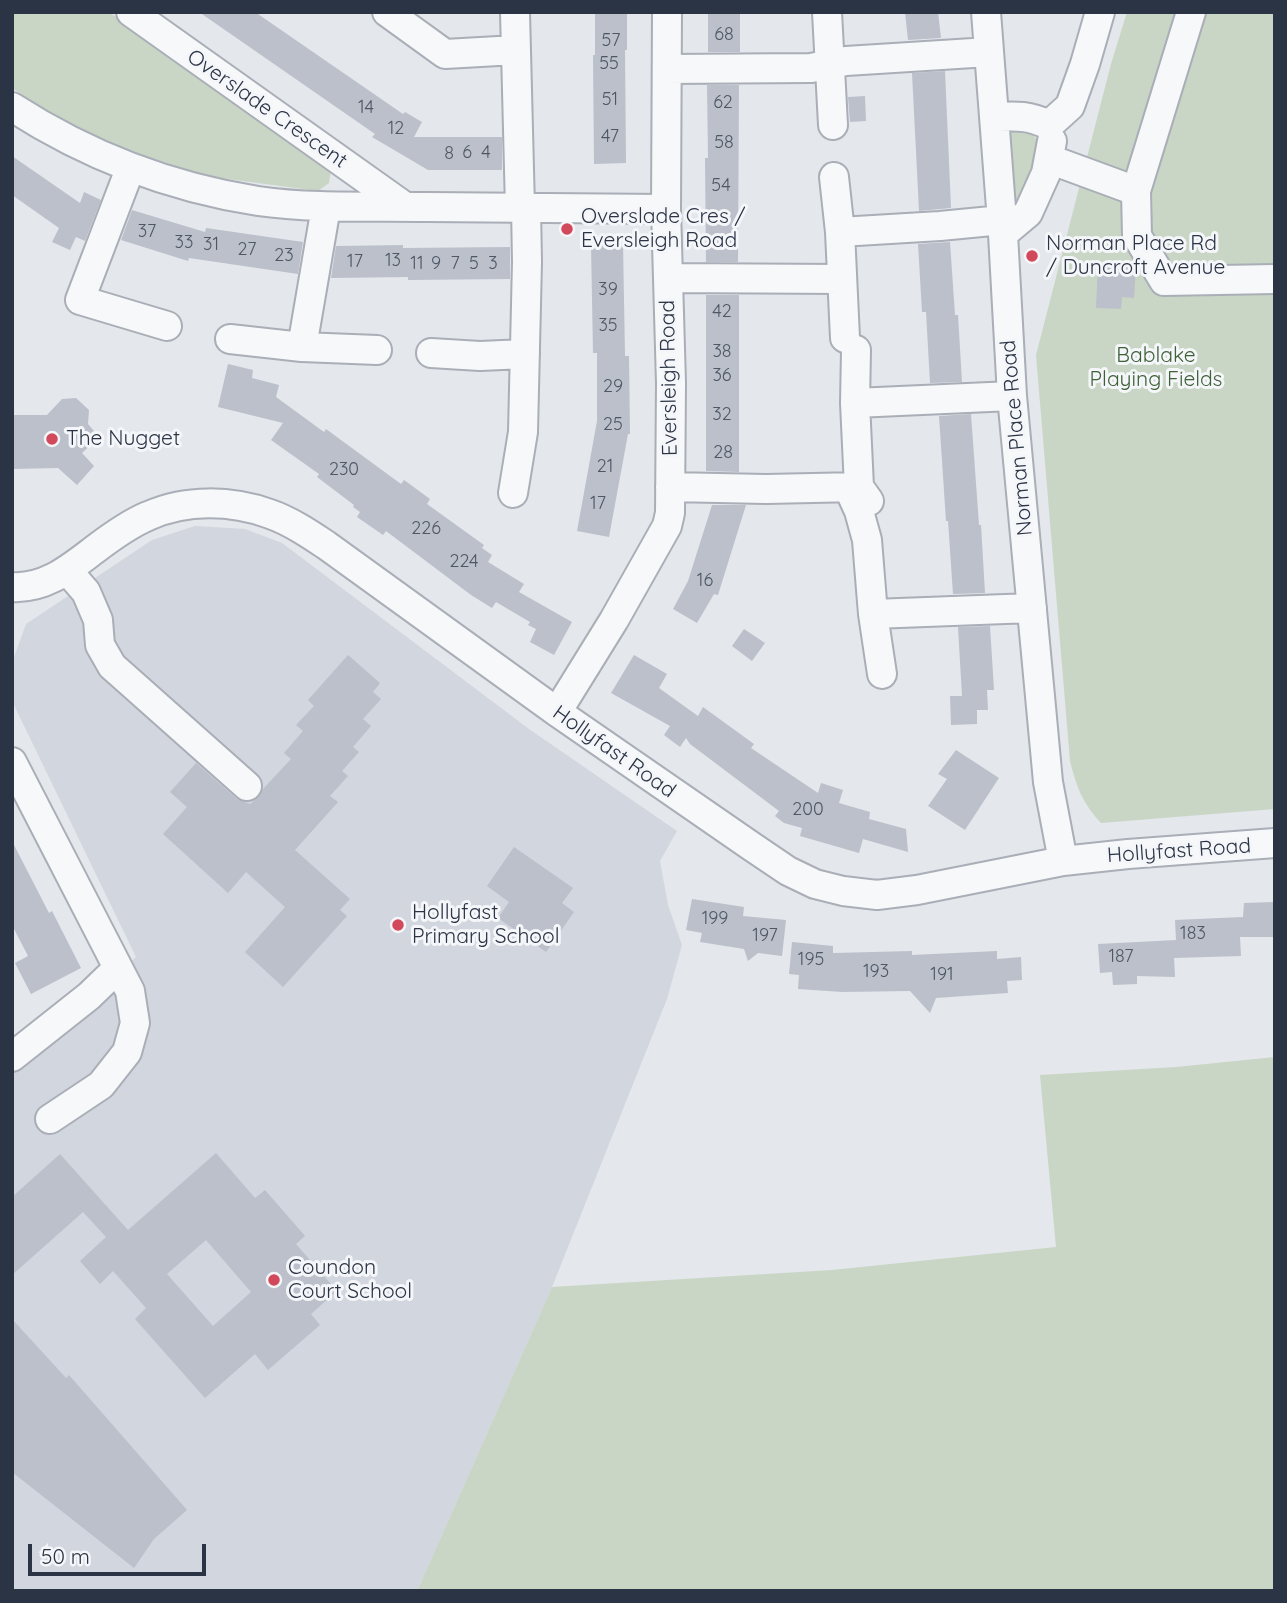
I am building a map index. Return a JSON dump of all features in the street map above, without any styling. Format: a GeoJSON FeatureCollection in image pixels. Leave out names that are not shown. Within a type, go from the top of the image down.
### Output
{"type":"FeatureCollection","features":[{"type":"Feature","properties":{"kind":"street","name":"Overslade Crescent"},"geometry":{"type":"LineString","coordinates":[[131,12],[404,206]]}},
{"type":"Feature","properties":{"kind":"street"},"geometry":{"type":"LineString","coordinates":[[387,12],[445,54],[516,50]]}},
{"type":"Feature","properties":{"kind":"street"},"geometry":{"type":"LineString","coordinates":[[513,493],[523,432],[527,262],[515,12]]}},
{"type":"Feature","properties":{"kind":"street","name":"Eversleigh Road"},"geometry":{"type":"LineString","coordinates":[[557,712],[614,620],[667,526],[670,513],[671,383],[666,209],[667,12]]}},
{"type":"Feature","properties":{"kind":"street"},"geometry":{"type":"LineString","coordinates":[[827,12],[833,125]]}},
{"type":"Feature","properties":{"kind":"street","name":"Norman Place Road"},"geometry":{"type":"LineString","coordinates":[[986,12],[1012,396],[1048,782],[1063,861]]}},
{"type":"Feature","properties":{"kind":"street"},"geometry":{"type":"LineString","coordinates":[[1049,125],[1070,106],[1100,12]]}},
{"type":"Feature","properties":{"kind":"street"},"geometry":{"type":"LineString","coordinates":[[1191,12],[1136,191],[1137,236],[1164,281],[1275,279]]}},
{"type":"Feature","properties":{"kind":"street"},"geometry":{"type":"LineString","coordinates":[[667,69],[810,68],[846,61],[989,52]]}},
{"type":"Feature","properties":{"kind":"street"},"geometry":{"type":"LineString","coordinates":[[12,107],[52,132],[131,169],[185,186],[258,201],[326,206],[666,209]]}},
{"type":"Feature","properties":{"kind":"street"},"geometry":{"type":"LineString","coordinates":[[994,117],[1018,115],[1049,125]]}},
{"type":"Feature","properties":{"kind":"street"},"geometry":{"type":"LineString","coordinates":[[840,232],[940,226],[1002,227],[1028,213],[1039,192],[1052,142],[1049,125]]}},
{"type":"Feature","properties":{"kind":"street"},"geometry":{"type":"LineString","coordinates":[[1049,159],[1136,191]]}},
{"type":"Feature","properties":{"kind":"street"},"geometry":{"type":"LineString","coordinates":[[131,169],[80,300],[167,326]]}},
{"type":"Feature","properties":{"kind":"street"},"geometry":{"type":"LineString","coordinates":[[834,177],[855,403],[859,511],[867,540],[873,614],[882,674]]}},
{"type":"Feature","properties":{"kind":"street"},"geometry":{"type":"LineString","coordinates":[[302,347],[326,206]]}},
{"type":"Feature","properties":{"kind":"street"},"geometry":{"type":"LineString","coordinates":[[668,278],[842,279]]}},
{"type":"Feature","properties":{"kind":"street"},"geometry":{"type":"LineString","coordinates":[[230,339],[302,347],[377,350]]}},
{"type":"Feature","properties":{"kind":"street"},"geometry":{"type":"LineString","coordinates":[[431,353],[480,356],[525,354]]}},
{"type":"Feature","properties":{"kind":"street"},"geometry":{"type":"LineString","coordinates":[[855,403],[1012,396]]}},
{"type":"Feature","properties":{"kind":"street"},"geometry":{"type":"LineString","coordinates":[[670,487],[859,492]]}},
{"type":"Feature","properties":{"kind":"street","name":"Hollyfast Road"},"geometry":{"type":"LineString","coordinates":[[13,590],[49,580],[149,515],[181,506],[213,502],[243,505],[272,514],[299,527],[326,545],[557,712],[788,871],[815,884],[844,891],[877,895],[917,890],[1063,861],[1275,844]]}},
{"type":"Feature","properties":{"kind":"street"},"geometry":{"type":"LineString","coordinates":[[67,570],[86,592],[98,620],[100,645],[112,666],[247,786]]}},
{"type":"Feature","properties":{"kind":"street"},"geometry":{"type":"LineString","coordinates":[[873,614],[1032,608]]}},
{"type":"Feature","properties":{"kind":"street"},"geometry":{"type":"LineString","coordinates":[[12,762],[130,991],[135,1023],[127,1052],[101,1085],[50,1119]]}},
{"type":"Feature","properties":{"kind":"street"},"geometry":{"type":"LineString","coordinates":[[12,1057],[119,970]]}},
{"type":"Feature","properties":{"kind":"shaded area"},"geometry":{"type":"Polygon","coordinates":[[[195,526],[245,529],[282,543],[529,729],[677,831],[660,861],[668,905],[682,945],[667,999],[552,1287],[417,1591],[12,1591],[12,1041],[120,972],[136,957],[12,701],[13,660],[26,624],[152,540],[195,526]]]}},
{"type":"Feature","properties":{"kind":"green space"},"geometry":{"type":"Polygon","coordinates":[[[12,12],[109,12],[331,169],[329,183],[318,191],[205,176],[89,137],[12,88],[12,12]]]}},
{"type":"Feature","properties":{"kind":"green space","name":"Bablake Playing Fields"},"geometry":{"type":"Polygon","coordinates":[[[1127,12],[1275,12],[1275,809],[1101,823],[1081,794],[1070,761],[1036,355],[1111,64],[1127,12]]]}},
{"type":"Feature","properties":{"kind":"green space"},"geometry":{"type":"Polygon","coordinates":[[[1023,130],[1033,135],[1039,152],[1033,174],[1018,203],[1015,202],[1009,132],[1023,130]]]}},
{"type":"Feature","properties":{"kind":"green space"},"geometry":{"type":"Polygon","coordinates":[[[1275,1057],[1275,1591],[417,1591],[552,1287],[832,1270],[1056,1247],[1040,1075],[1176,1067],[1275,1057]]]}},
{"type":"Feature","properties":{"kind":"building"},"geometry":{"type":"Polygon","coordinates":[[[199,12],[255,12],[403,114],[405,112],[422,122],[414,137],[502,137],[502,170],[428,170],[372,137],[375,134],[199,12]]]}},
{"type":"Feature","properties":{"kind":"building"},"geometry":{"type":"Polygon","coordinates":[[[595,12],[627,12],[626,163],[594,164],[595,12]]]}},
{"type":"Feature","properties":{"kind":"building"},"geometry":{"type":"Polygon","coordinates":[[[708,12],[740,12],[740,52],[708,52],[708,12]]]}},
{"type":"Feature","properties":{"kind":"building"},"geometry":{"type":"Polygon","coordinates":[[[905,12],[938,12],[941,38],[908,40],[905,12]]]}},
{"type":"Feature","properties":{"kind":"building"},"geometry":{"type":"Polygon","coordinates":[[[945,71],[951,208],[919,211],[912,73],[945,71]]]}},
{"type":"Feature","properties":{"kind":"building"},"geometry":{"type":"Polygon","coordinates":[[[707,85],[739,85],[738,262],[706,262],[707,85]]]}},
{"type":"Feature","properties":{"kind":"building"},"geometry":{"type":"Polygon","coordinates":[[[865,96],[866,121],[850,122],[848,97],[865,96]]]}},
{"type":"Feature","properties":{"kind":"building"},"geometry":{"type":"Polygon","coordinates":[[[12,156],[80,203],[84,192],[101,200],[85,241],[76,237],[70,250],[52,242],[59,228],[12,195],[12,156]]]}},
{"type":"Feature","properties":{"kind":"building"},"geometry":{"type":"Polygon","coordinates":[[[132,210],[205,232],[206,228],[303,242],[298,274],[189,258],[188,261],[121,240],[132,210]]]}},
{"type":"Feature","properties":{"kind":"building"},"geometry":{"type":"Polygon","coordinates":[[[950,242],[962,382],[930,383],[926,312],[922,312],[918,244],[950,242]]]}},
{"type":"Feature","properties":{"kind":"building"},"geometry":{"type":"Polygon","coordinates":[[[623,243],[625,356],[629,356],[630,434],[609,537],[577,531],[597,421],[597,353],[593,353],[591,244],[623,243]]]}},
{"type":"Feature","properties":{"kind":"building"},"geometry":{"type":"Polygon","coordinates":[[[403,245],[403,248],[510,247],[510,279],[331,278],[336,246],[403,245]]]}},
{"type":"Feature","properties":{"kind":"building"},"geometry":{"type":"Polygon","coordinates":[[[1098,263],[1135,264],[1134,298],[1122,297],[1121,309],[1096,308],[1098,263]]]}},
{"type":"Feature","properties":{"kind":"building"},"geometry":{"type":"Polygon","coordinates":[[[706,295],[739,295],[739,472],[706,471],[706,295]]]}},
{"type":"Feature","properties":{"kind":"building"},"geometry":{"type":"Polygon","coordinates":[[[228,364],[253,370],[252,378],[279,385],[276,397],[324,432],[326,429],[401,484],[404,480],[430,499],[427,504],[484,545],[482,548],[492,555],[488,562],[524,584],[519,592],[572,622],[554,655],[530,642],[536,629],[528,625],[530,622],[496,602],[492,608],[386,531],[383,535],[357,517],[360,512],[354,505],[317,477],[319,474],[271,440],[283,423],[218,407],[228,364]]]}},
{"type":"Feature","properties":{"kind":"building","name":"The Nugget"},"geometry":{"type":"Polygon","coordinates":[[[76,398],[89,410],[88,424],[94,431],[88,436],[94,442],[82,453],[94,466],[77,485],[58,468],[12,469],[12,415],[47,415],[62,399],[76,398]]]}},
{"type":"Feature","properties":{"kind":"building"},"geometry":{"type":"Polygon","coordinates":[[[971,414],[985,593],[953,594],[939,416],[971,414]]]}},
{"type":"Feature","properties":{"kind":"building"},"geometry":{"type":"Polygon","coordinates":[[[712,505],[746,505],[718,595],[714,594],[697,623],[673,609],[688,581],[712,505]]]}},
{"type":"Feature","properties":{"kind":"building"},"geometry":{"type":"Polygon","coordinates":[[[990,626],[994,690],[987,690],[988,710],[977,710],[977,724],[951,725],[950,696],[962,696],[958,627],[990,626]]]}},
{"type":"Feature","properties":{"kind":"building"},"geometry":{"type":"Polygon","coordinates":[[[744,629],[765,643],[752,661],[732,646],[744,629]]]}},
{"type":"Feature","properties":{"kind":"building","name":"Hollyfast Primary School"},"geometry":{"type":"Polygon","coordinates":[[[348,655],[380,683],[373,692],[381,699],[363,719],[371,726],[353,747],[359,752],[342,771],[348,776],[330,796],[338,802],[295,850],[350,899],[340,910],[347,916],[283,987],[245,952],[285,907],[246,872],[228,893],[163,834],[187,807],[170,792],[196,763],[237,799],[250,804],[291,759],[284,753],[303,731],[296,725],[314,706],[308,700],[348,655]]]}},
{"type":"Feature","properties":{"kind":"building"},"geometry":{"type":"Polygon","coordinates":[[[634,655],[667,674],[659,688],[698,716],[703,707],[754,744],[751,748],[818,793],[821,783],[843,790],[839,803],[870,812],[869,819],[906,829],[908,852],[863,839],[859,853],[800,836],[802,828],[784,823],[775,816],[779,811],[690,744],[686,738],[680,747],[664,735],[670,726],[611,693],[634,655]]]}},
{"type":"Feature","properties":{"kind":"building"},"geometry":{"type":"Polygon","coordinates":[[[956,750],[999,778],[965,830],[928,806],[947,779],[938,774],[956,750]]]}},
{"type":"Feature","properties":{"kind":"building"},"geometry":{"type":"Polygon","coordinates":[[[12,841],[81,968],[31,994],[15,963],[28,956],[12,925],[12,841]]]}},
{"type":"Feature","properties":{"kind":"building"},"geometry":{"type":"Polygon","coordinates":[[[514,847],[573,888],[562,903],[574,912],[546,952],[498,918],[509,902],[487,886],[514,847]]]}},
{"type":"Feature","properties":{"kind":"building"},"geometry":{"type":"Polygon","coordinates":[[[692,899],[744,907],[743,916],[786,920],[782,956],[758,953],[748,961],[744,949],[700,942],[702,933],[686,930],[692,899]]]}},
{"type":"Feature","properties":{"kind":"building"},"geometry":{"type":"Polygon","coordinates":[[[1275,902],[1275,937],[1240,937],[1241,956],[1174,958],[1175,977],[1137,976],[1137,984],[1113,985],[1112,972],[1100,973],[1098,944],[1176,940],[1175,920],[1243,917],[1244,903],[1275,902]]]}},
{"type":"Feature","properties":{"kind":"building"},"geometry":{"type":"Polygon","coordinates":[[[792,942],[833,946],[833,953],[912,951],[912,955],[997,951],[997,959],[1021,957],[1022,980],[1007,981],[1008,993],[936,998],[930,1013],[910,991],[842,992],[798,989],[799,975],[789,974],[792,942]]]}},
{"type":"Feature","properties":{"kind":"building"},"geometry":{"type":"Polygon","coordinates":[[[216,1153],[255,1198],[265,1190],[305,1236],[296,1244],[337,1291],[311,1314],[320,1325],[268,1370],[255,1354],[205,1398],[135,1319],[146,1308],[113,1271],[100,1284],[80,1261],[106,1237],[83,1212],[12,1275],[12,1197],[60,1154],[128,1230],[216,1153]],[[206,1240],[167,1274],[213,1326],[251,1292],[206,1240]]]}},
{"type":"Feature","properties":{"kind":"building"},"geometry":{"type":"Polygon","coordinates":[[[12,1319],[66,1378],[69,1375],[187,1510],[154,1539],[134,1568],[12,1472],[12,1319]]]}},
{"type":"Feature","properties":{"kind":"place","name":"Overslade Cres / Eversleigh Road"},"geometry":{"type":"Point","coordinates":[567,229]}},
{"type":"Feature","properties":{"kind":"place","name":"Norman Place Rd / Duncroft Avenue"},"geometry":{"type":"Point","coordinates":[1032,256]}},
{"type":"Feature","properties":{"kind":"place","name":"The Nugget"},"geometry":{"type":"Point","coordinates":[52,439]}},
{"type":"Feature","properties":{"kind":"place","name":"Hollyfast Primary School"},"geometry":{"type":"Point","coordinates":[398,925]}},
{"type":"Feature","properties":{"kind":"place","name":"Coundon Court School"},"geometry":{"type":"Point","coordinates":[274,1280]}}]}
